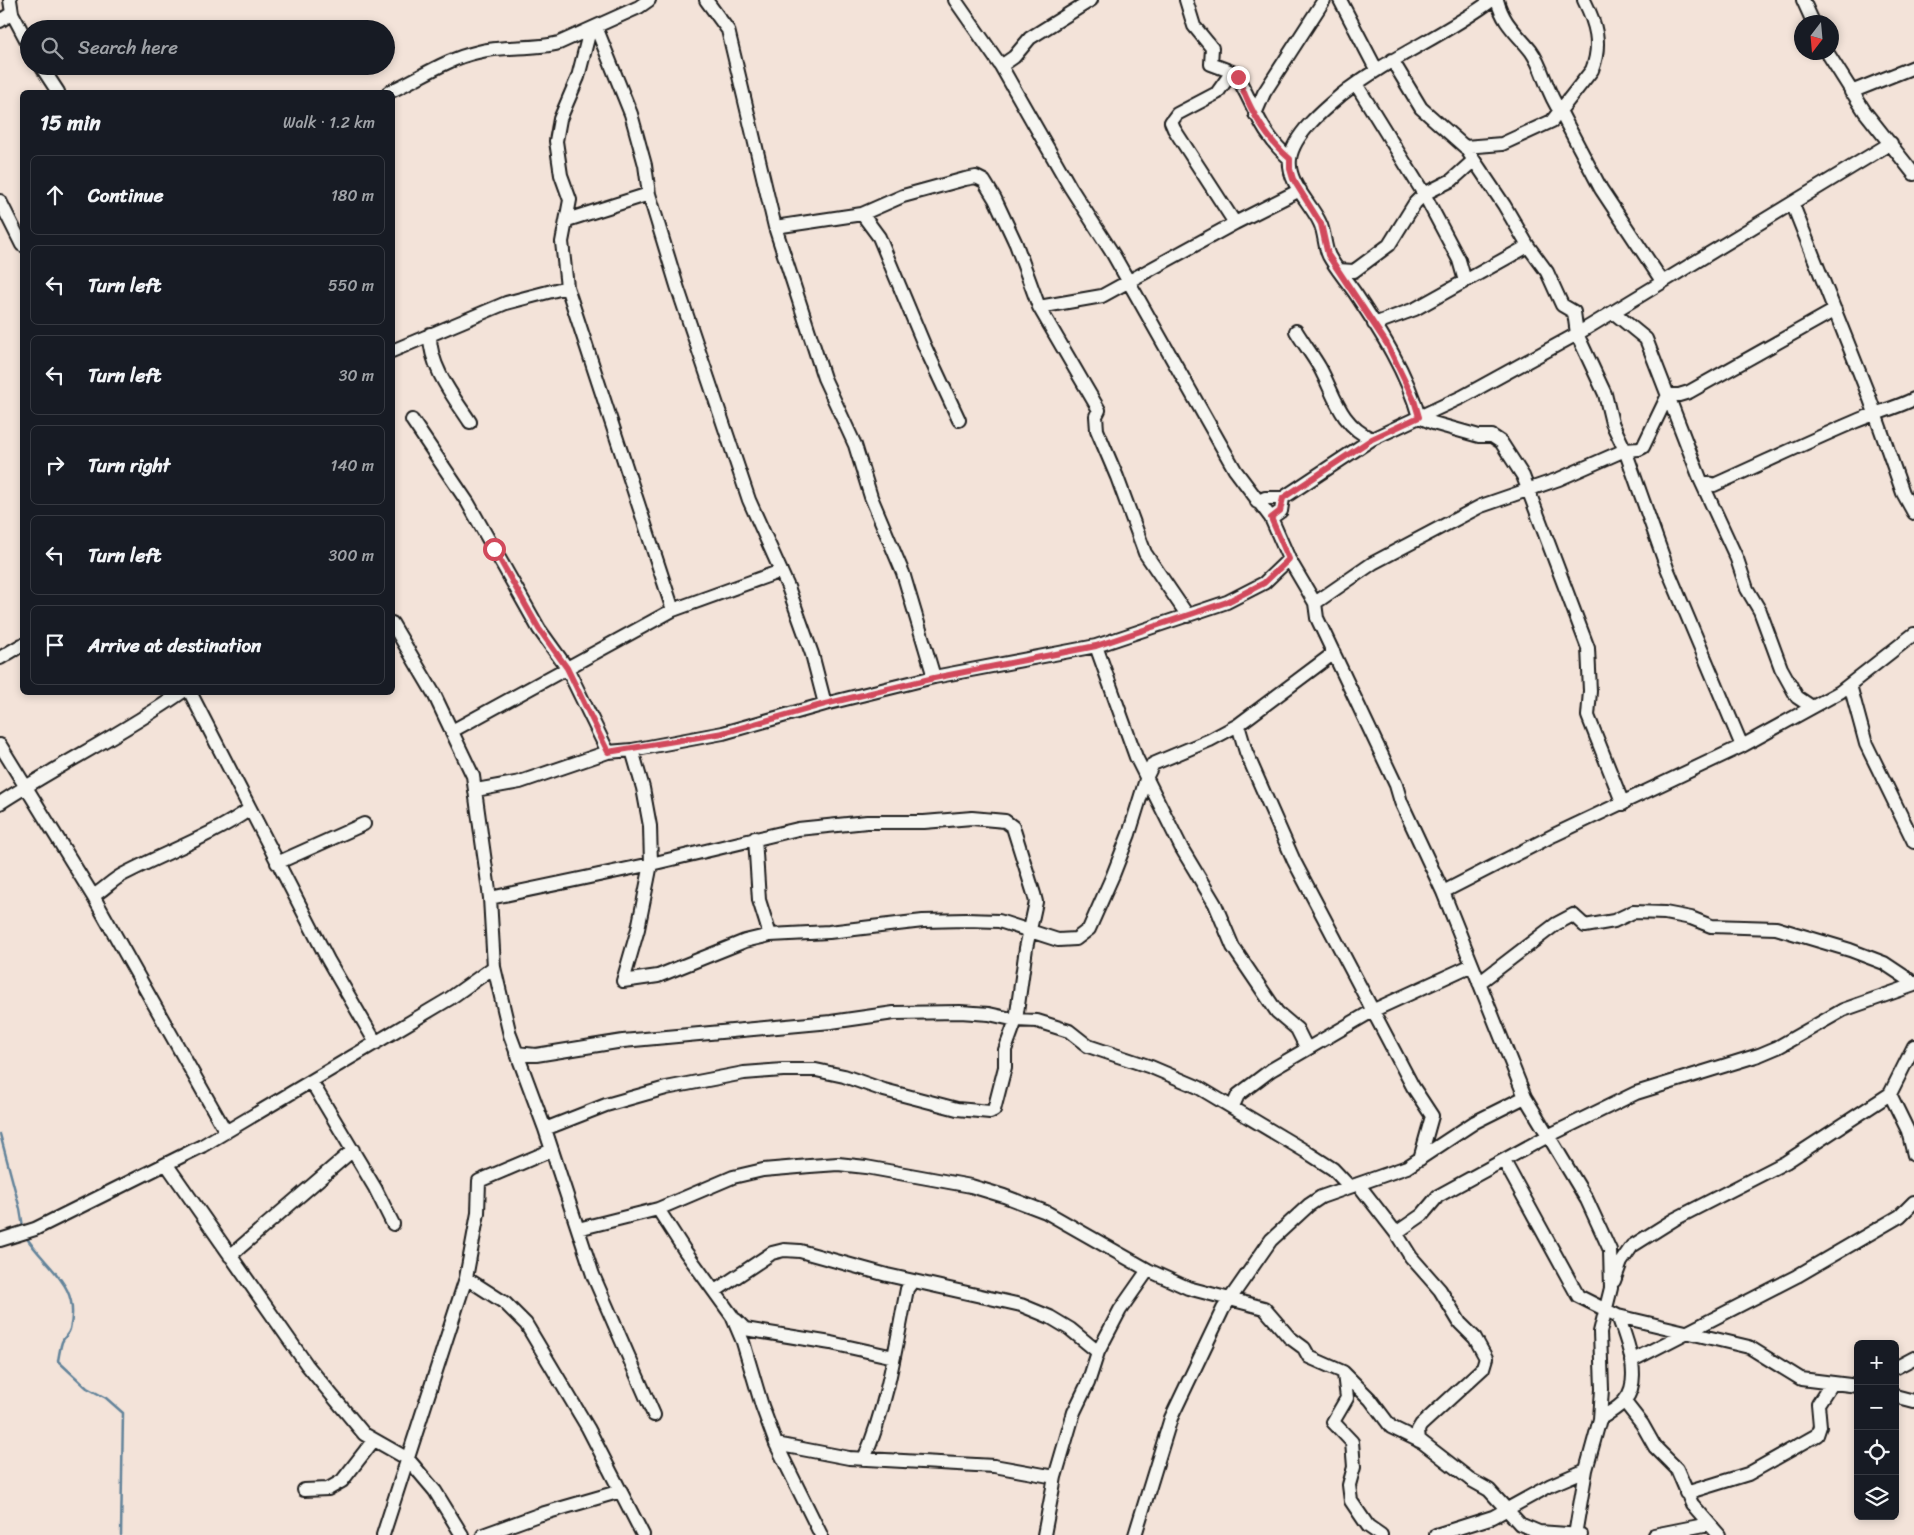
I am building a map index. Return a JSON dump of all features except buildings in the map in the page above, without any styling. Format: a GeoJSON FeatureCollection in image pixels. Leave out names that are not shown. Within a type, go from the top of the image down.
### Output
{"type":"FeatureCollection","features":[{"type":"Feature","properties":{"kind":"street"},"geometry":{"type":"LineString","coordinates":[[10,0],[12,13],[20,28]]}},
{"type":"Feature","properties":{"kind":"street"},"geometry":{"type":"LineString","coordinates":[[393,90],[461,57],[479,51],[529,46],[545,47],[593,28],[649,0]]}},
{"type":"Feature","properties":{"kind":"street"},"geometry":{"type":"LineString","coordinates":[[706,0],[728,30],[775,227],[824,378],[855,444],[871,497],[904,573],[934,678]]}},
{"type":"Feature","properties":{"kind":"street"},"geometry":{"type":"LineString","coordinates":[[955,0],[1001,66],[1070,187],[1113,254],[1235,470],[1257,502],[1271,518],[1289,559],[1315,603],[1317,618],[1443,892],[1525,1097],[1587,1200],[1610,1250],[1611,1288]]}},
{"type":"Feature","properties":{"kind":"street"},"geometry":{"type":"LineString","coordinates":[[1001,66],[1014,57],[1030,38],[1091,0]]}},
{"type":"Feature","properties":{"kind":"street"},"geometry":{"type":"LineString","coordinates":[[1186,0],[1194,26],[1212,48],[1211,64],[1232,72],[1238,77],[1255,114],[1268,136],[1290,159]]}},
{"type":"Feature","properties":{"kind":"street"},"geometry":{"type":"LineString","coordinates":[[1255,114],[1264,93],[1324,0]]}},
{"type":"Feature","properties":{"kind":"street"},"geometry":{"type":"LineString","coordinates":[[1340,0],[1376,69]]}},
{"type":"Feature","properties":{"kind":"street"},"geometry":{"type":"LineString","coordinates":[[1492,0],[1467,18],[1376,69],[1340,97],[1302,135],[1292,149],[1290,169],[1300,190],[1321,224],[1328,255],[1374,324],[1404,378],[1419,417],[1433,424],[1492,436],[1501,442],[1512,456],[1529,489],[1538,519],[1588,648],[1590,691],[1588,716],[1623,804]]}},
{"type":"Feature","properties":{"kind":"street"},"geometry":{"type":"LineString","coordinates":[[1497,0],[1502,17],[1530,51],[1553,102],[1560,111],[1601,189],[1662,281]]}},
{"type":"Feature","properties":{"kind":"street"},"geometry":{"type":"LineString","coordinates":[[1465,147],[1502,144],[1552,121],[1592,70],[1596,60],[1598,40],[1595,22],[1584,0]]}},
{"type":"Feature","properties":{"kind":"street"},"geometry":{"type":"LineString","coordinates":[[1803,0],[1810,15]]}},
{"type":"Feature","properties":{"kind":"street"},"geometry":{"type":"LineString","coordinates":[[0,21],[12,13]]}},
{"type":"Feature","properties":{"kind":"street"},"geometry":{"type":"LineString","coordinates":[[593,28],[631,114],[645,165],[649,194],[677,286],[749,500],[780,571],[812,654],[825,704]]}},
{"type":"Feature","properties":{"kind":"street"},"geometry":{"type":"LineString","coordinates":[[593,28],[578,76],[560,119],[557,135],[562,175],[570,200],[562,242],[567,287],[673,610]]}},
{"type":"Feature","properties":{"kind":"street"},"geometry":{"type":"LineString","coordinates":[[1392,60],[1421,108],[1465,147],[1504,205],[1528,246],[1547,272],[1562,305],[1574,312],[1577,334],[1605,394],[1612,424],[1625,450],[1668,568],[1742,746]]}},
{"type":"Feature","properties":{"kind":"street"},"geometry":{"type":"LineString","coordinates":[[1831,60],[1865,112],[1914,174]]}},
{"type":"Feature","properties":{"kind":"street"},"geometry":{"type":"LineString","coordinates":[[1851,92],[1914,67]]}},
{"type":"Feature","properties":{"kind":"street"},"geometry":{"type":"LineString","coordinates":[[1232,72],[1217,93],[1177,114],[1172,122],[1174,129],[1235,223]]}},
{"type":"Feature","properties":{"kind":"street"},"geometry":{"type":"LineString","coordinates":[[47,75],[57,90]]}},
{"type":"Feature","properties":{"kind":"street"},"geometry":{"type":"LineString","coordinates":[[1356,84],[1424,194],[1459,260],[1465,281]]}},
{"type":"Feature","properties":{"kind":"street"},"geometry":{"type":"LineString","coordinates":[[1257,502],[1265,498],[1283,498],[1372,439],[1419,417],[1577,334],[1738,234],[1792,205],[1891,143]]}},
{"type":"Feature","properties":{"kind":"street"},"geometry":{"type":"LineString","coordinates":[[1338,270],[1354,271],[1389,245],[1415,203],[1424,194],[1452,180],[1473,161]]}},
{"type":"Feature","properties":{"kind":"street"},"geometry":{"type":"LineString","coordinates":[[775,227],[862,214],[903,196],[965,179],[976,177],[984,181],[995,199],[1016,244],[1039,307],[1099,410],[1096,416],[1097,430],[1117,477],[1145,553],[1188,616]]}},
{"type":"Feature","properties":{"kind":"street"},"geometry":{"type":"LineString","coordinates":[[1039,307],[1102,296],[1235,223],[1300,190]]}},
{"type":"Feature","properties":{"kind":"street"},"geometry":{"type":"LineString","coordinates":[[567,220],[649,194]]}},
{"type":"Feature","properties":{"kind":"street"},"geometry":{"type":"LineString","coordinates":[[0,201],[20,241]]}},
{"type":"Feature","properties":{"kind":"street"},"geometry":{"type":"LineString","coordinates":[[1792,205],[1875,413],[1903,493],[1914,513]]}},
{"type":"Feature","properties":{"kind":"street"},"geometry":{"type":"LineString","coordinates":[[862,214],[878,237],[925,347],[959,420]]}},
{"type":"Feature","properties":{"kind":"street"},"geometry":{"type":"LineString","coordinates":[[1374,324],[1415,309],[1528,246]]}},
{"type":"Feature","properties":{"kind":"street"},"geometry":{"type":"LineString","coordinates":[[395,350],[506,302],[567,287]]}},
{"type":"Feature","properties":{"kind":"street"},"geometry":{"type":"LineString","coordinates":[[1668,395],[1679,395],[1689,392],[1835,310]]}},
{"type":"Feature","properties":{"kind":"street"},"geometry":{"type":"LineString","coordinates":[[1613,312],[1642,334],[1701,481],[1760,611],[1781,668],[1797,697],[1812,707]]}},
{"type":"Feature","properties":{"kind":"street"},"geometry":{"type":"LineString","coordinates":[[1296,331],[1320,368],[1336,402],[1352,426],[1358,433],[1372,439]]}},
{"type":"Feature","properties":{"kind":"street"},"geometry":{"type":"LineString","coordinates":[[430,334],[430,348],[435,363],[470,422]]}},
{"type":"Feature","properties":{"kind":"street"},"geometry":{"type":"LineString","coordinates":[[1315,603],[1373,562],[1481,506],[1559,479],[1625,450],[1639,450],[1643,447],[1668,395]]}},
{"type":"Feature","properties":{"kind":"street"},"geometry":{"type":"LineString","coordinates":[[1701,481],[1714,485],[1875,413],[1894,409],[1914,398]]}},
{"type":"Feature","properties":{"kind":"street"},"geometry":{"type":"LineString","coordinates":[[412,420],[425,442],[468,503],[539,629],[567,668],[608,752]]}},
{"type":"Feature","properties":{"kind":"street"},"geometry":{"type":"LineString","coordinates":[[1271,518],[1280,511],[1283,498]]}},
{"type":"Feature","properties":{"kind":"street"},"geometry":{"type":"LineString","coordinates":[[476,790],[520,782],[608,752],[632,750],[723,733],[825,704],[934,678],[1096,646],[1227,602],[1264,583],[1289,559]]}},
{"type":"Feature","properties":{"kind":"street"},"geometry":{"type":"LineString","coordinates":[[452,732],[673,610],[780,571]]}},
{"type":"Feature","properties":{"kind":"street"},"geometry":{"type":"LineString","coordinates":[[395,628],[412,653],[466,759],[476,790],[490,898],[494,967],[516,1053],[545,1129],[593,1275],[654,1415]]}},
{"type":"Feature","properties":{"kind":"street"},"geometry":{"type":"LineString","coordinates":[[1443,892],[1554,834],[1623,804],[1742,746],[1850,685],[1914,634]]}},
{"type":"Feature","properties":{"kind":"street"},"geometry":{"type":"LineString","coordinates":[[1096,646],[1136,756],[1182,849],[1215,904],[1234,947],[1277,1012],[1297,1029],[1308,1049]]}},
{"type":"Feature","properties":{"kind":"street"},"geometry":{"type":"LineString","coordinates":[[0,658],[20,647]]}},
{"type":"Feature","properties":{"kind":"street"},"geometry":{"type":"LineString","coordinates":[[632,750],[644,788],[650,826],[651,864],[638,929],[623,981],[658,976],[737,944],[770,935],[829,932],[923,921],[966,920],[999,921],[1058,940],[1076,939],[1089,929],[1129,834],[1147,776],[1153,764],[1186,752],[1238,725],[1334,653]]}},
{"type":"Feature","properties":{"kind":"street"},"geometry":{"type":"LineString","coordinates":[[1850,685],[1866,744],[1914,842]]}},
{"type":"Feature","properties":{"kind":"street"},"geometry":{"type":"LineString","coordinates":[[0,803],[26,786],[148,717],[178,695]]}},
{"type":"Feature","properties":{"kind":"street"},"geometry":{"type":"LineString","coordinates":[[192,695],[328,960],[376,1042]]}},
{"type":"Feature","properties":{"kind":"street"},"geometry":{"type":"LineString","coordinates":[[1238,725],[1246,752],[1294,861],[1413,1087],[1432,1116],[1420,1159]]}},
{"type":"Feature","properties":{"kind":"street"},"geometry":{"type":"LineString","coordinates":[[0,745],[93,896],[226,1132]]}},
{"type":"Feature","properties":{"kind":"street"},"geometry":{"type":"LineString","coordinates":[[93,896],[106,890],[121,875],[225,826],[250,809]]}},
{"type":"Feature","properties":{"kind":"street"},"geometry":{"type":"LineString","coordinates":[[490,898],[651,864],[798,829],[867,822],[924,822],[972,818],[1005,821],[1013,826],[1018,836],[1036,902],[1029,931],[1016,1020],[1005,1050],[1005,1067],[997,1100],[994,1110],[990,1112],[957,1109],[884,1090],[844,1076],[816,1070],[783,1070],[744,1072],[658,1090],[606,1105],[545,1129]]}},
{"type":"Feature","properties":{"kind":"street"},"geometry":{"type":"LineString","coordinates":[[277,863],[364,824]]}},
{"type":"Feature","properties":{"kind":"street"},"geometry":{"type":"LineString","coordinates":[[755,838],[759,900],[770,935]]}},
{"type":"Feature","properties":{"kind":"street"},"geometry":{"type":"LineString","coordinates":[[1479,983],[1556,924],[1573,915],[1586,926],[1614,922],[1633,912],[1665,913],[1691,918],[1711,926],[1776,928],[1797,933],[1884,963],[1914,984]]}},
{"type":"Feature","properties":{"kind":"street"},"geometry":{"type":"LineString","coordinates":[[1233,1106],[1238,1096],[1271,1070],[1374,1010],[1472,965]]}},
{"type":"Feature","properties":{"kind":"street"},"geometry":{"type":"LineString","coordinates":[[0,1240],[35,1229],[167,1165],[449,999],[494,967]]}},
{"type":"Feature","properties":{"kind":"street"},"geometry":{"type":"LineString","coordinates":[[1396,1233],[1422,1215],[1438,1196],[1548,1136],[1613,1106],[1636,1093],[1759,1055],[1778,1047],[1843,1010],[1914,984]]}},
{"type":"Feature","properties":{"kind":"street"},"geometry":{"type":"LineString","coordinates":[[516,1053],[536,1056],[623,1041],[831,1022],[894,1013],[960,1012],[989,1014],[1016,1020],[1037,1021],[1069,1031],[1088,1046],[1159,1070],[1233,1106],[1333,1169],[1353,1185],[1396,1233],[1411,1257],[1440,1290],[1460,1323],[1475,1338],[1486,1358],[1483,1368],[1421,1425],[1418,1430],[1418,1440]]}},
{"type":"Feature","properties":{"kind":"street"},"geometry":{"type":"LineString","coordinates":[[1575,1535],[1586,1470],[1600,1419],[1602,1389],[1600,1332],[1611,1288],[1621,1262],[1632,1246],[1675,1219],[1786,1162],[1890,1094],[1914,1046]]}},
{"type":"Feature","properties":{"kind":"street"},"geometry":{"type":"LineString","coordinates":[[311,1081],[375,1188],[393,1224]]}},
{"type":"Feature","properties":{"kind":"street"},"geometry":{"type":"LineString","coordinates":[[1890,1094],[1908,1131],[1914,1154]]}},
{"type":"Feature","properties":{"kind":"street"},"geometry":{"type":"LineString","coordinates":[[1135,1535],[1171,1418],[1217,1320],[1270,1240],[1297,1215],[1321,1197],[1394,1173],[1420,1159],[1475,1122],[1525,1097]]}},
{"type":"Feature","properties":{"kind":"street"},"geometry":{"type":"LineString","coordinates":[[230,1256],[352,1150]]}},
{"type":"Feature","properties":{"kind":"street"},"geometry":{"type":"LineString","coordinates":[[383,1535],[466,1278],[478,1213],[479,1181],[552,1150]]}},
{"type":"Feature","properties":{"kind":"street"},"geometry":{"type":"LineString","coordinates":[[1504,1161],[1578,1296],[1618,1316],[1749,1348],[1782,1370],[1801,1379],[1854,1386]]}},
{"type":"Feature","properties":{"kind":"street"},"geometry":{"type":"LineString","coordinates":[[578,1229],[658,1209],[733,1177],[763,1170],[838,1164],[866,1167],[971,1186],[1004,1196],[1046,1212],[1148,1270],[1188,1288],[1264,1308],[1289,1337],[1304,1348],[1309,1357],[1344,1374],[1370,1399],[1391,1427],[1418,1440],[1471,1480],[1489,1490],[1520,1524],[1529,1529],[1581,1535]]}},
{"type":"Feature","properties":{"kind":"street"},"geometry":{"type":"LineString","coordinates":[[167,1165],[307,1365],[358,1428],[373,1441],[408,1459],[435,1491],[462,1535]]}},
{"type":"Feature","properties":{"kind":"street"},"geometry":{"type":"LineString","coordinates":[[1631,1361],[1797,1276],[1900,1216],[1914,1202]]}},
{"type":"Feature","properties":{"kind":"street"},"geometry":{"type":"LineString","coordinates":[[658,1209],[685,1252],[732,1316],[745,1329],[830,1343],[894,1357]]}},
{"type":"Feature","properties":{"kind":"street"},"geometry":{"type":"LineString","coordinates":[[715,1292],[772,1253],[784,1250],[800,1251],[913,1281],[1021,1305],[1070,1329],[1098,1352]]}},
{"type":"Feature","properties":{"kind":"street"},"geometry":{"type":"LineString","coordinates":[[1044,1535],[1055,1477],[1074,1412],[1088,1383],[1098,1352],[1120,1310],[1148,1270]]}},
{"type":"Feature","properties":{"kind":"street"},"geometry":{"type":"LineString","coordinates":[[466,1278],[498,1298],[526,1324],[588,1428],[643,1535]]}},
{"type":"Feature","properties":{"kind":"street"},"geometry":{"type":"LineString","coordinates":[[864,1459],[876,1432],[908,1289],[913,1281]]}},
{"type":"Feature","properties":{"kind":"street"},"geometry":{"type":"LineString","coordinates":[[732,1316],[746,1351],[762,1406],[776,1444],[821,1535]]}},
{"type":"Feature","properties":{"kind":"street"},"geometry":{"type":"LineString","coordinates":[[1600,1419],[1624,1402],[1631,1386],[1631,1361],[1618,1316]]}},
{"type":"Feature","properties":{"kind":"street"},"geometry":{"type":"LineString","coordinates":[[1899,1366],[1914,1358]]}},
{"type":"Feature","properties":{"kind":"street"},"geometry":{"type":"LineString","coordinates":[[1344,1374],[1346,1398],[1333,1422],[1352,1442],[1354,1467],[1349,1485],[1351,1501],[1368,1526],[1381,1535]]}},
{"type":"Feature","properties":{"kind":"street"},"geometry":{"type":"LineString","coordinates":[[1686,1493],[1748,1474],[1817,1435],[1820,1426],[1818,1404],[1831,1384]]}},
{"type":"Feature","properties":{"kind":"street"},"geometry":{"type":"LineString","coordinates":[[1899,1397],[1914,1401]]}},
{"type":"Feature","properties":{"kind":"street"},"geometry":{"type":"LineString","coordinates":[[1624,1402],[1642,1424],[1655,1447],[1676,1468],[1686,1493],[1719,1535]]}},
{"type":"Feature","properties":{"kind":"street"},"geometry":{"type":"LineString","coordinates":[[304,1490],[328,1489],[342,1481],[373,1441]]}},
{"type":"Feature","properties":{"kind":"street"},"geometry":{"type":"LineString","coordinates":[[776,1444],[811,1452],[864,1459],[994,1466],[1055,1477]]}},
{"type":"Feature","properties":{"kind":"street"},"geometry":{"type":"LineString","coordinates":[[1436,1535],[1477,1524],[1586,1470]]}},
{"type":"Feature","properties":{"kind":"street"},"geometry":{"type":"LineString","coordinates":[[483,1535],[621,1491]]}},
{"type":"Feature","properties":{"kind":"street"},"geometry":{"type":"LineString","coordinates":[[1654,1535],[1709,1524]]}},
{"type":"Feature","properties":{"kind":"waterway"},"geometry":{"type":"LineString","coordinates":[[0,1134],[23,1227]]}},
{"type":"Feature","properties":{"kind":"waterway"},"geometry":{"type":"LineString","coordinates":[[26,1237],[60,1279],[67,1289],[71,1301],[70,1329],[62,1342],[58,1361],[87,1388],[106,1398],[123,1413],[121,1535]]}},
{"type":"Feature","properties":{"kind":"route"},"geometry":{"type":"LineString","coordinates":[[494,549],[539,629],[567,668],[579,689],[608,752],[632,750],[723,733],[825,704],[934,678],[1096,646],[1227,602],[1264,583],[1289,559],[1271,518],[1280,511],[1283,505],[1283,498],[1321,471],[1372,439],[1419,417],[1414,400],[1387,344],[1328,255],[1321,224],[1293,179],[1290,159],[1278,149],[1263,130],[1238,77]]}}]}
